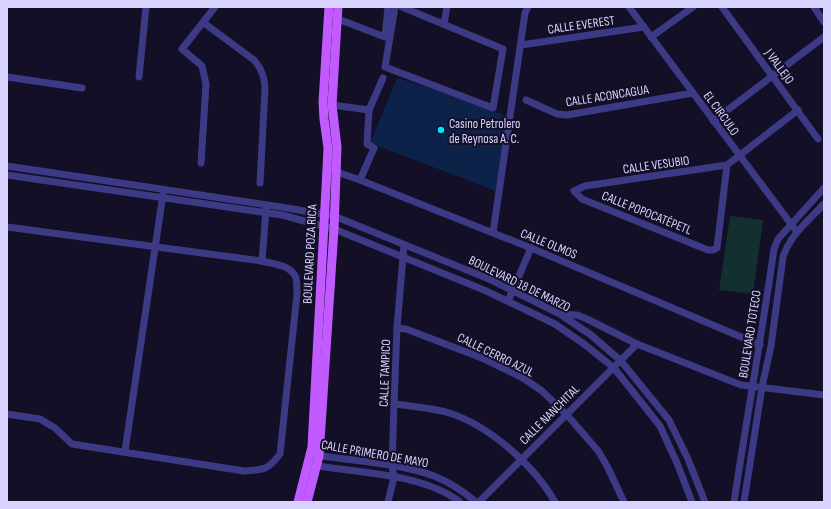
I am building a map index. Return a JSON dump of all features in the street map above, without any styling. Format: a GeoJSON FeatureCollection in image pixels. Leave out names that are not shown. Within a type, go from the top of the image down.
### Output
{"type":"FeatureCollection","features":[{"type":"Feature","properties":{"kind":"main road","name":"BOULEVARD POZA RICA"},"geometry":{"type":"LineString","coordinates":[[298,502],[315,455],[334,228],[330,216],[331,170],[323,102],[328,7]]}},
{"type":"Feature","properties":{"kind":"main road","name":"BOULEVARD POZA RICA"},"geometry":{"type":"LineString","coordinates":[[331,170],[337,147],[332,105],[338,7]]}},
{"type":"Feature","properties":{"kind":"main road","name":"BOULEVARD POZA RICA"},"geometry":{"type":"LineString","coordinates":[[315,455],[324,226],[330,216]]}},
{"type":"Feature","properties":{"kind":"main road","name":"BOULEVARD POZA RICA"},"geometry":{"type":"LineString","coordinates":[[307,502],[312,465]]}},
{"type":"Feature","properties":{"kind":"street"},"geometry":{"type":"LineString","coordinates":[[138,77],[146,7]]}},
{"type":"Feature","properties":{"kind":"street"},"geometry":{"type":"LineString","coordinates":[[201,163],[206,84],[202,66],[182,49],[204,23],[215,7]]}},
{"type":"Feature","properties":{"kind":"street"},"geometry":{"type":"LineString","coordinates":[[338,19],[384,37],[388,7]]}},
{"type":"Feature","properties":{"kind":"street"},"geometry":{"type":"LineString","coordinates":[[395,7],[385,67],[493,108],[503,49],[444,24],[414,9],[402,7]]}},
{"type":"Feature","properties":{"kind":"street"},"geometry":{"type":"LineString","coordinates":[[444,24],[447,7]]}},
{"type":"Feature","properties":{"kind":"street"},"geometry":{"type":"LineString","coordinates":[[493,233],[528,7]]}},
{"type":"Feature","properties":{"kind":"street","name":"EL CIRCULO"},"geometry":{"type":"LineString","coordinates":[[629,7],[797,232]]}},
{"type":"Feature","properties":{"kind":"street"},"geometry":{"type":"LineString","coordinates":[[651,37],[693,7]]}},
{"type":"Feature","properties":{"kind":"street","name":"J VALLEJO"},"geometry":{"type":"LineString","coordinates":[[722,7],[818,139]]}},
{"type":"Feature","properties":{"kind":"street"},"geometry":{"type":"LineString","coordinates":[[814,7],[824,22]]}},
{"type":"Feature","properties":{"kind":"street"},"geometry":{"type":"LineString","coordinates":[[204,23],[254,60],[262,74],[265,89],[260,183]]}},
{"type":"Feature","properties":{"kind":"street","name":"CALLE EVEREST"},"geometry":{"type":"LineString","coordinates":[[521,45],[644,28]]}},
{"type":"Feature","properties":{"kind":"street"},"geometry":{"type":"LineString","coordinates":[[713,121],[824,37]]}},
{"type":"Feature","properties":{"kind":"street"},"geometry":{"type":"LineString","coordinates":[[7,77],[82,88]]}},
{"type":"Feature","properties":{"kind":"street"},"geometry":{"type":"LineString","coordinates":[[360,180],[374,148],[368,144],[369,110],[383,78]]}},
{"type":"Feature","properties":{"kind":"street","name":"CALLE ACONCAGUA"},"geometry":{"type":"LineString","coordinates":[[526,100],[557,114],[567,115],[693,93]]}},
{"type":"Feature","properties":{"kind":"street"},"geometry":{"type":"LineString","coordinates":[[332,105],[369,110]]}},
{"type":"Feature","properties":{"kind":"street","name":"CALLE VESUBIO"},"geometry":{"type":"LineString","coordinates":[[574,190],[585,186],[727,165],[798,110]]}},
{"type":"Feature","properties":{"kind":"street","name":"CALLE POPOCATÉPETL"},"geometry":{"type":"LineString","coordinates":[[574,190],[582,199],[708,250],[714,250],[717,248],[727,165]]}},
{"type":"Feature","properties":{"kind":"street"},"geometry":{"type":"LineString","coordinates":[[7,166],[164,190],[266,209]]}},
{"type":"Feature","properties":{"kind":"street","name":"CALLE OLMOS"},"geometry":{"type":"LineString","coordinates":[[331,170],[360,180],[531,248],[760,345]]}},
{"type":"Feature","properties":{"kind":"street"},"geometry":{"type":"LineString","coordinates":[[7,175],[163,198],[266,209]]}},
{"type":"Feature","properties":{"kind":"street","name":"BOULEVARD TOTECO"},"geometry":{"type":"LineString","coordinates":[[734,502],[774,249],[778,239],[790,224],[824,188]]}},
{"type":"Feature","properties":{"kind":"street"},"geometry":{"type":"LineString","coordinates":[[125,451],[164,190]]}},
{"type":"Feature","properties":{"kind":"street","name":"BOULEVARD TOTECO"},"geometry":{"type":"LineString","coordinates":[[744,502],[762,387],[771,346],[783,257],[786,246],[797,232],[824,204]]}},
{"type":"Feature","properties":{"kind":"street"},"geometry":{"type":"LineString","coordinates":[[262,261],[266,209]]}},
{"type":"Feature","properties":{"kind":"street","name":"BOULEVARD 18 DE MARZO"},"geometry":{"type":"LineString","coordinates":[[266,209],[330,216],[404,244],[489,279],[560,314],[591,335],[620,360],[669,420],[688,459],[704,502]]}},
{"type":"Feature","properties":{"kind":"street","name":"BOULEVARD 18 DE MARZO"},"geometry":{"type":"LineString","coordinates":[[266,209],[282,215],[334,228],[484,290],[555,324],[584,344],[613,368],[660,426],[677,462],[692,502]]}},
{"type":"Feature","properties":{"kind":"street"},"geometry":{"type":"LineString","coordinates":[[7,227],[262,261],[280,265],[289,269],[296,278],[297,294],[280,454],[272,464],[260,470],[244,471],[125,451],[72,444],[55,428],[40,419],[7,414]]}},
{"type":"Feature","properties":{"kind":"street","name":"CALLE TAMPICO"},"geometry":{"type":"LineString","coordinates":[[388,502],[394,477],[392,466],[397,328],[404,244]]}},
{"type":"Feature","properties":{"kind":"street"},"geometry":{"type":"LineString","coordinates":[[508,301],[531,248]]}},
{"type":"Feature","properties":{"kind":"street"},"geometry":{"type":"LineString","coordinates":[[560,314],[577,315],[588,319],[637,344],[741,385],[824,395]]}},
{"type":"Feature","properties":{"kind":"street","name":"CALLE CERRO AZUL"},"geometry":{"type":"LineString","coordinates":[[397,328],[406,329],[482,358],[523,378],[542,391],[566,414],[599,452],[624,502]]}},
{"type":"Feature","properties":{"kind":"street","name":"CALLE NANCHITAL"},"geometry":{"type":"LineString","coordinates":[[477,502],[637,344]]}},
{"type":"Feature","properties":{"kind":"street"},"geometry":{"type":"LineString","coordinates":[[394,404],[446,412],[463,418],[493,436],[522,459],[540,478],[555,502]]}},
{"type":"Feature","properties":{"kind":"street","name":"CALLE PRIMERO DE MAYO"},"geometry":{"type":"LineString","coordinates":[[315,455],[392,466],[434,476],[461,490],[477,502]]}},
{"type":"Feature","properties":{"kind":"street","name":"CALLE PRIMERO DE MAYO"},"geometry":{"type":"LineString","coordinates":[[312,465],[394,477],[423,484],[440,490],[460,502]]}},
{"type":"Feature","properties":{"kind":"green space"},"geometry":{"type":"Polygon","coordinates":[[[730,216],[763,220],[753,294],[719,290],[730,216]]]}},
{"type":"Feature","properties":{"kind":"water","name":"Casino Petrolero de Reynosa A. C."},"geometry":{"type":"Polygon","coordinates":[[[397,78],[424,86],[509,117],[496,191],[370,143],[397,78]]]}},
{"type":"Feature","properties":{"kind":"place","name":"Casino Petrolero de Reynosa A. C."},"geometry":{"type":"Point","coordinates":[441,130]}}]}
